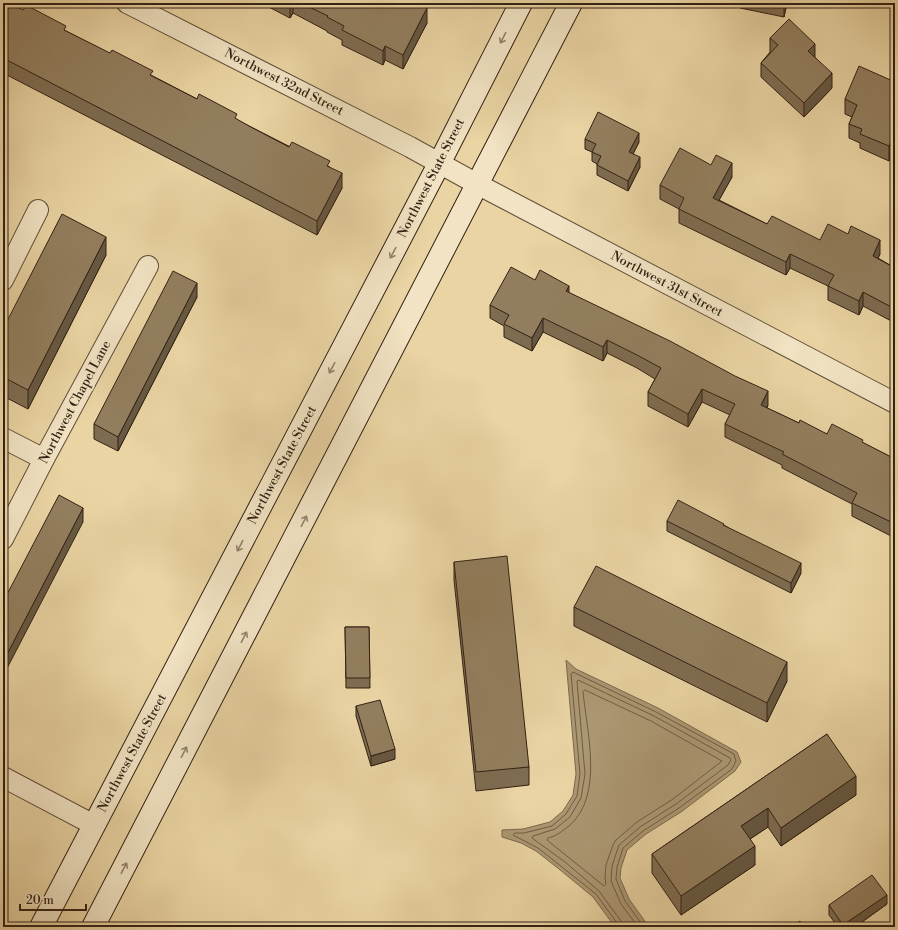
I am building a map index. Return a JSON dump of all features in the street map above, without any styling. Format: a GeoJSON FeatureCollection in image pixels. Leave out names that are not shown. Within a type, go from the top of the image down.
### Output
{"type":"FeatureCollection","features":[{"type":"Feature","properties":{"kind":"main road","name":"Northwest State Street"},"geometry":{"type":"LineString","coordinates":[[41,927],[440,162],[521,3]]}},
{"type":"Feature","properties":{"kind":"main road"},"geometry":{"type":"LineString","coordinates":[[93,927],[571,3]]}},
{"type":"Feature","properties":{"kind":"street","name":"Northwest 32nd Street"},"geometry":{"type":"LineString","coordinates":[[127,3],[440,162]]}},
{"type":"Feature","properties":{"kind":"street","name":"Northwest 31st Street"},"geometry":{"type":"LineString","coordinates":[[440,162],[477,184],[895,403]]}},
{"type":"Feature","properties":{"kind":"street"},"geometry":{"type":"LineString","coordinates":[[3,280],[38,210]]}},
{"type":"Feature","properties":{"kind":"street","name":"Northwest Chapel Lane"},"geometry":{"type":"LineString","coordinates":[[3,539],[44,459],[148,266]]}},
{"type":"Feature","properties":{"kind":"street"},"geometry":{"type":"LineString","coordinates":[[3,438],[44,459]]}},
{"type":"Feature","properties":{"kind":"street"},"geometry":{"type":"LineString","coordinates":[[3,777],[94,826]]}},
{"type":"Feature","properties":{"kind":"water"},"geometry":{"type":"Polygon","coordinates":[[[566,660],[576,669],[658,708],[737,752],[741,762],[735,771],[681,812],[646,834],[627,850],[621,868],[620,878],[629,899],[649,927],[615,927],[593,897],[559,869],[536,851],[521,843],[502,837],[502,830],[523,829],[550,822],[563,811],[573,795],[576,774],[566,660]]]}},
{"type":"Feature","properties":{"kind":"building"},"geometry":{"type":"Polygon","coordinates":[[[3,3],[9,3],[23,10],[26,5],[66,26],[64,30],[110,53],[112,50],[153,71],[150,75],[197,99],[199,94],[237,114],[235,118],[289,147],[292,142],[330,161],[327,166],[342,173],[317,221],[3,58],[3,3]]]}},
{"type":"Feature","properties":{"kind":"building"},"geometry":{"type":"Polygon","coordinates":[[[301,3],[417,3],[427,8],[403,55],[385,46],[383,51],[342,30],[344,26],[327,17],[328,16],[301,3]]]}},
{"type":"Feature","properties":{"kind":"building"},"geometry":{"type":"Polygon","coordinates":[[[789,19],[815,44],[808,51],[832,73],[804,103],[761,63],[778,45],[770,38],[789,19]]]}},
{"type":"Feature","properties":{"kind":"building"},"geometry":{"type":"Polygon","coordinates":[[[859,66],[895,82],[895,131],[889,146],[860,134],[862,129],[849,124],[857,105],[845,99],[859,66]]]}},
{"type":"Feature","properties":{"kind":"building"},"geometry":{"type":"Polygon","coordinates":[[[598,112],[639,133],[629,152],[640,157],[628,181],[597,165],[601,156],[592,152],[596,144],[585,139],[598,112]]]}},
{"type":"Feature","properties":{"kind":"building"},"geometry":{"type":"Polygon","coordinates":[[[680,148],[711,165],[716,155],[732,163],[713,198],[767,224],[772,216],[820,240],[828,224],[848,234],[851,226],[880,240],[873,256],[895,268],[895,309],[863,292],[859,301],[828,286],[834,275],[790,254],[786,262],[679,209],[684,198],[660,185],[680,148]]]}},
{"type":"Feature","properties":{"kind":"building"},"geometry":{"type":"Polygon","coordinates":[[[62,214],[106,237],[28,390],[3,377],[3,329],[62,214]]]}},
{"type":"Feature","properties":{"kind":"building"},"geometry":{"type":"Polygon","coordinates":[[[511,267],[535,280],[540,270],[569,286],[566,291],[670,341],[735,376],[768,391],[761,405],[799,423],[800,420],[827,434],[832,424],[895,459],[895,514],[891,522],[852,503],[857,493],[782,454],[784,452],[725,424],[735,404],[702,389],[688,414],[648,392],[661,368],[607,340],[603,347],[543,318],[532,338],[504,324],[509,315],[490,305],[511,267]]]}},
{"type":"Feature","properties":{"kind":"building"},"geometry":{"type":"Polygon","coordinates":[[[173,271],[197,283],[118,437],[94,424],[173,271]]]}},
{"type":"Feature","properties":{"kind":"building"},"geometry":{"type":"Polygon","coordinates":[[[59,495],[83,508],[3,662],[3,602],[59,495]]]}},
{"type":"Feature","properties":{"kind":"building"},"geometry":{"type":"Polygon","coordinates":[[[678,500],[724,524],[723,525],[801,563],[791,583],[667,521],[678,500]]]}},
{"type":"Feature","properties":{"kind":"building"},"geometry":{"type":"Polygon","coordinates":[[[507,556],[529,767],[476,772],[454,562],[507,556]]]}},
{"type":"Feature","properties":{"kind":"building"},"geometry":{"type":"Polygon","coordinates":[[[596,566],[787,662],[767,703],[574,607],[596,566]]]}},
{"type":"Feature","properties":{"kind":"building"},"geometry":{"type":"Polygon","coordinates":[[[345,627],[369,627],[370,678],[346,678],[345,627]]]}},
{"type":"Feature","properties":{"kind":"building"},"geometry":{"type":"Polygon","coordinates":[[[380,700],[395,749],[371,756],[356,706],[380,700]]]}},
{"type":"Feature","properties":{"kind":"building"},"geometry":{"type":"Polygon","coordinates":[[[827,734],[856,776],[781,828],[768,808],[741,826],[755,846],[681,896],[652,854],[827,734]]]}},
{"type":"Feature","properties":{"kind":"building"},"geometry":{"type":"Polygon","coordinates":[[[872,875],[887,895],[843,925],[829,905],[872,875]]]}},
{"type":"Feature","properties":{"kind":"building"},"geometry":{"type":"Polygon","coordinates":[[[800,921],[804,927],[792,927],[800,921]]]}}]}
